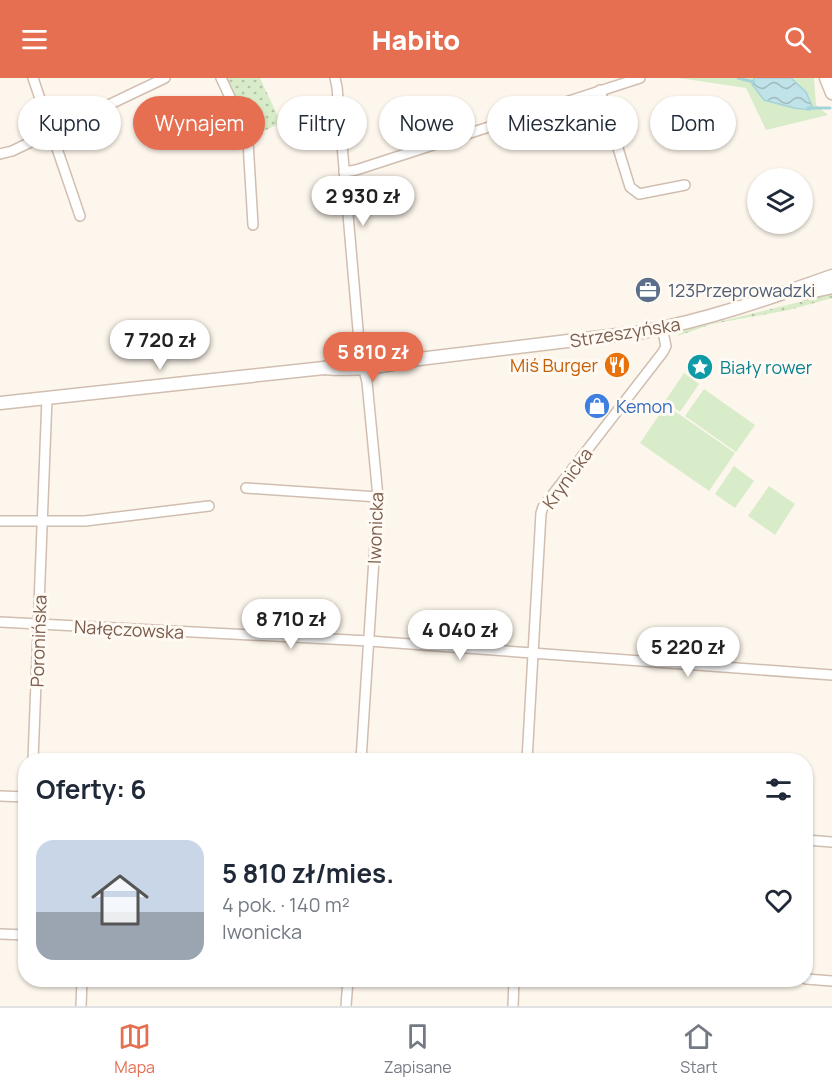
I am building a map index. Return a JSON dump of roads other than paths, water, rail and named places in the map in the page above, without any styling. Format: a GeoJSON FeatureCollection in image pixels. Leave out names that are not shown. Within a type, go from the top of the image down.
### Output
{"type":"FeatureCollection","features":[{"type":"Feature","properties":{"kind":"street"},"geometry":{"type":"LineString","coordinates":[[33,78],[39,96]]}},
{"type":"Feature","properties":{"kind":"street"},"geometry":{"type":"LineString","coordinates":[[121,99],[165,78]]}},
{"type":"Feature","properties":{"kind":"street"},"geometry":{"type":"LineString","coordinates":[[221,78],[244,127],[248,142],[253,225]]}},
{"type":"Feature","properties":{"kind":"street","name":"Iwonicka"},"geometry":{"type":"LineString","coordinates":[[335,78],[378,497],[362,753]]}},
{"type":"Feature","properties":{"kind":"street"},"geometry":{"type":"LineString","coordinates":[[344,172],[640,78]]}},
{"type":"Feature","properties":{"kind":"street"},"geometry":{"type":"LineString","coordinates":[[826,78],[832,93]]}},
{"type":"Feature","properties":{"kind":"street"},"geometry":{"type":"LineString","coordinates":[[600,90],[630,187],[639,194],[685,185]]}},
{"type":"Feature","properties":{"kind":"street"},"geometry":{"type":"LineString","coordinates":[[0,154],[18,148]]}},
{"type":"Feature","properties":{"kind":"street"},"geometry":{"type":"LineString","coordinates":[[57,150],[80,216]]}},
{"type":"Feature","properties":{"kind":"street","name":"Strzeszyńska"},"geometry":{"type":"LineString","coordinates":[[757,303],[832,276]]}},
{"type":"Feature","properties":{"kind":"street","name":"Strzeszyńska"},"geometry":{"type":"LineString","coordinates":[[0,403],[363,364],[388,358],[419,359],[662,328],[757,303],[832,287]]}},
{"type":"Feature","properties":{"kind":"street","name":"Krynicka"},"geometry":{"type":"LineString","coordinates":[[527,753],[543,507],[663,352],[666,346],[662,328]]}},
{"type":"Feature","properties":{"kind":"street","name":"Poronińska"},"geometry":{"type":"LineString","coordinates":[[33,753],[47,398]]}},
{"type":"Feature","properties":{"kind":"street"},"geometry":{"type":"LineString","coordinates":[[246,488],[378,497]]}},
{"type":"Feature","properties":{"kind":"street"},"geometry":{"type":"LineString","coordinates":[[0,521],[85,521],[209,506]]}},
{"type":"Feature","properties":{"kind":"street","name":"Nałęczowska"},"geometry":{"type":"LineString","coordinates":[[0,622],[369,641],[832,675]]}},
{"type":"Feature","properties":{"kind":"street"},"geometry":{"type":"LineString","coordinates":[[0,796],[18,797]]}},
{"type":"Feature","properties":{"kind":"street"},"geometry":{"type":"LineString","coordinates":[[813,841],[832,842]]}},
{"type":"Feature","properties":{"kind":"street"},"geometry":{"type":"LineString","coordinates":[[0,934],[18,935]]}},
{"type":"Feature","properties":{"kind":"street"},"geometry":{"type":"LineString","coordinates":[[813,980],[832,981]]}},
{"type":"Feature","properties":{"kind":"street"},"geometry":{"type":"LineString","coordinates":[[81,1006],[82,987]]}},
{"type":"Feature","properties":{"kind":"street"},"geometry":{"type":"LineString","coordinates":[[346,1006],[347,987]]}},
{"type":"Feature","properties":{"kind":"street"},"geometry":{"type":"LineString","coordinates":[[513,1006],[514,987]]}},
{"type":"Feature","properties":{"kind":"water"},"geometry":{"type":"Polygon","coordinates":[[[754,78],[791,78],[806,92],[812,106],[810,110],[764,100],[752,84],[754,78]]]}},
{"type":"Feature","properties":{"kind":"waterway"},"geometry":{"type":"LineString","coordinates":[[738,78],[754,82]]}},
{"type":"Feature","properties":{"kind":"waterway"},"geometry":{"type":"LineString","coordinates":[[808,108],[830,108]]}},
{"type":"Feature","properties":{"kind":"place","name":"123Przeprowadzki"},"geometry":{"type":"Point","coordinates":[648,290]}},
{"type":"Feature","properties":{"kind":"place","name":"Miś Burger"},"geometry":{"type":"Point","coordinates":[617,365]}},
{"type":"Feature","properties":{"kind":"place","name":"Biały rower"},"geometry":{"type":"Point","coordinates":[700,367]}},
{"type":"Feature","properties":{"kind":"place","name":"Kemon"},"geometry":{"type":"Point","coordinates":[597,406]}}]}
